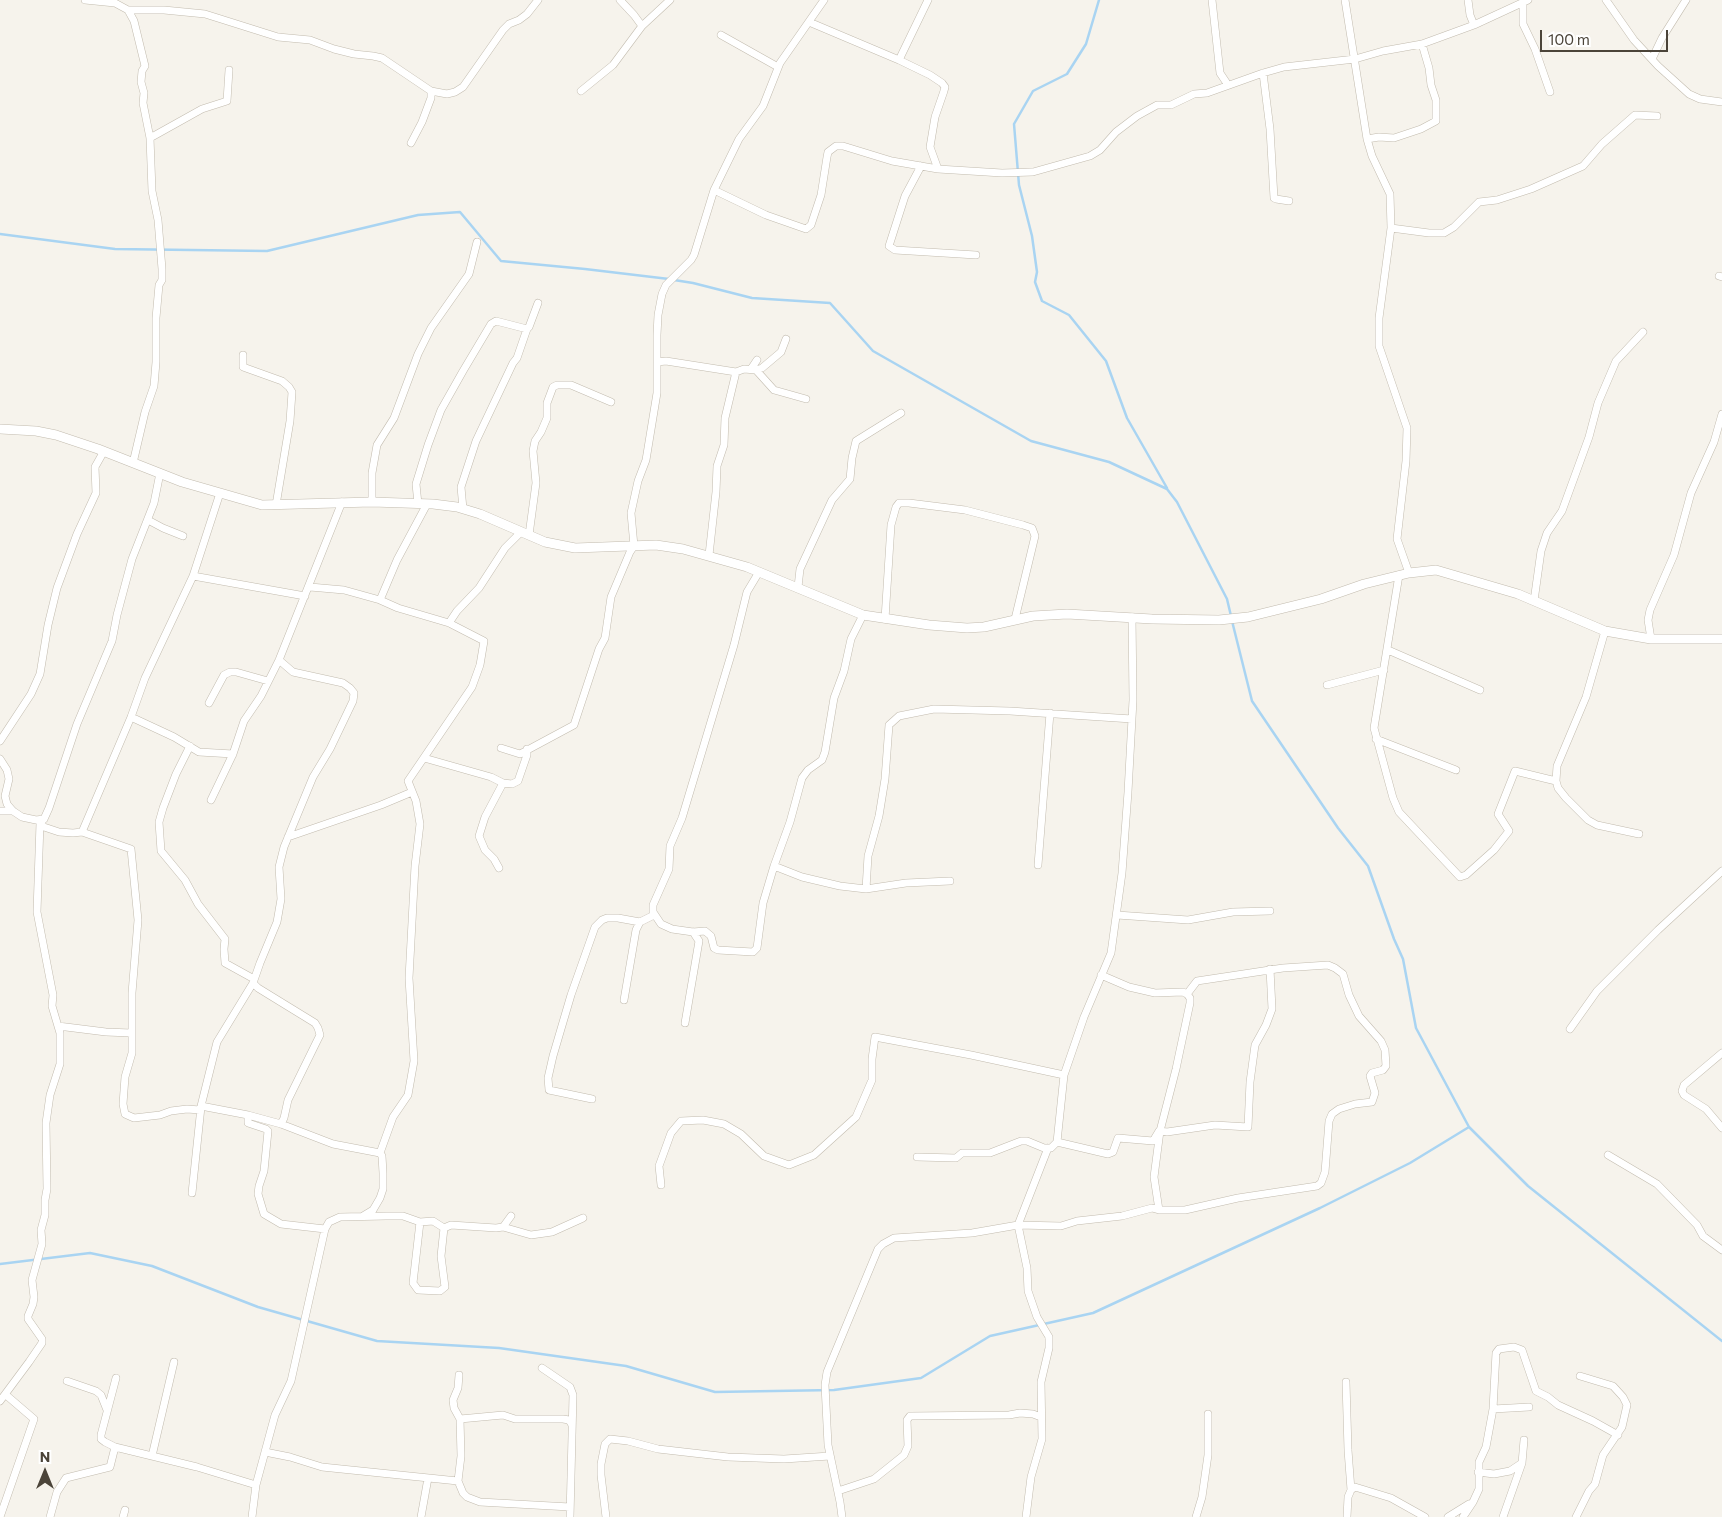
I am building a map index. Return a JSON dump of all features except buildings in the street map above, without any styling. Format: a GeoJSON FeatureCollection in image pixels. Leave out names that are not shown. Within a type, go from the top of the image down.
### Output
{"type":"FeatureCollection","features":[{"type":"Feature","properties":{"kind":"street"},"geometry":{"type":"LineString","coordinates":[[85,0],[115,1],[128,10],[134,21],[145,66],[142,71],[143,103],[150,138],[152,191],[158,220],[162,280],[159,285],[156,318],[154,386],[145,412],[133,463]]}},
{"type":"Feature","properties":{"kind":"street"},"geometry":{"type":"LineString","coordinates":[[128,10],[164,10],[205,14],[278,36],[310,40],[334,49],[382,58],[431,91],[446,94],[455,92],[463,87],[502,30],[527,14],[538,0]]}},
{"type":"Feature","properties":{"kind":"street"},"geometry":{"type":"LineString","coordinates":[[620,0],[642,26]]}},
{"type":"Feature","properties":{"kind":"street"},"geometry":{"type":"LineString","coordinates":[[581,90],[613,65],[642,26],[670,0]]}},
{"type":"Feature","properties":{"kind":"street"},"geometry":{"type":"LineString","coordinates":[[501,748],[517,754],[574,725],[599,649],[605,638],[611,597],[634,546],[631,513],[638,481],[646,460],[657,393],[658,315],[662,294],[666,284],[694,255],[714,190],[739,140],[765,101],[778,67],[824,0]]}},
{"type":"Feature","properties":{"kind":"street"},"geometry":{"type":"LineString","coordinates":[[899,60],[928,0]]}},
{"type":"Feature","properties":{"kind":"street"},"geometry":{"type":"LineString","coordinates":[[1212,0],[1220,73],[1228,85]]}},
{"type":"Feature","properties":{"kind":"street"},"geometry":{"type":"LineString","coordinates":[[1345,0],[1368,139],[1372,156],[1390,194],[1391,228],[1379,318],[1379,346],[1406,428],[1406,461],[1397,539],[1409,573]]}},
{"type":"Feature","properties":{"kind":"street"},"geometry":{"type":"LineString","coordinates":[[1468,0],[1470,16],[1474,26]]}},
{"type":"Feature","properties":{"kind":"street"},"geometry":{"type":"LineString","coordinates":[[1606,0],[1634,40],[1688,94],[1700,99],[1722,102]]}},
{"type":"Feature","properties":{"kind":"street"},"geometry":{"type":"LineString","coordinates":[[1652,59],[1662,38],[1686,0]]}},
{"type":"Feature","properties":{"kind":"street"},"geometry":{"type":"LineString","coordinates":[[714,190],[766,215],[806,229],[811,225],[821,195],[826,157],[832,148],[836,146],[843,146],[921,166],[977,172],[1033,172],[1090,156],[1100,150],[1116,132],[1137,116],[1157,105],[1171,105],[1194,94],[1206,93],[1284,67],[1355,60],[1384,51],[1422,44],[1474,26],[1525,1]]}},
{"type":"Feature","properties":{"kind":"street"},"geometry":{"type":"LineString","coordinates":[[1525,1],[1523,24],[1535,49],[1550,92]]}},
{"type":"Feature","properties":{"kind":"street"},"geometry":{"type":"LineString","coordinates":[[809,22],[899,60],[942,82],[945,87],[935,117],[930,147],[938,168]]}},
{"type":"Feature","properties":{"kind":"street"},"geometry":{"type":"LineString","coordinates":[[721,35],[778,67]]}},
{"type":"Feature","properties":{"kind":"street"},"geometry":{"type":"LineString","coordinates":[[1368,139],[1379,137],[1394,138],[1421,129],[1436,119],[1436,100],[1422,44]]}},
{"type":"Feature","properties":{"kind":"street"},"geometry":{"type":"LineString","coordinates":[[150,138],[202,109],[227,101],[229,70]]}},
{"type":"Feature","properties":{"kind":"street"},"geometry":{"type":"LineString","coordinates":[[1262,73],[1271,138],[1274,198],[1290,201]]}},
{"type":"Feature","properties":{"kind":"street"},"geometry":{"type":"LineString","coordinates":[[411,143],[422,122],[431,98],[431,91]]}},
{"type":"Feature","properties":{"kind":"street"},"geometry":{"type":"LineString","coordinates":[[1391,228],[1429,233],[1444,232],[1454,227],[1480,202],[1497,200],[1531,189],[1583,166],[1602,144],[1635,115],[1657,116]]}},
{"type":"Feature","properties":{"kind":"street"},"geometry":{"type":"LineString","coordinates":[[921,166],[905,196],[889,246],[895,250],[976,255]]}},
{"type":"Feature","properties":{"kind":"street"},"geometry":{"type":"LineString","coordinates":[[372,502],[372,473],[377,445],[394,418],[418,354],[431,328],[469,274],[477,242]]}},
{"type":"Feature","properties":{"kind":"street"},"geometry":{"type":"LineString","coordinates":[[462,509],[461,487],[476,441],[517,358],[526,328],[530,327],[538,302]]}},
{"type":"Feature","properties":{"kind":"street"},"geometry":{"type":"LineString","coordinates":[[380,600],[423,504],[416,484],[441,410],[491,324],[496,321],[526,328]]}},
{"type":"Feature","properties":{"kind":"street"},"geometry":{"type":"LineString","coordinates":[[1534,601],[1541,551],[1547,533],[1562,511],[1589,437],[1598,403],[1616,361],[1643,332]]}},
{"type":"Feature","properties":{"kind":"street"},"geometry":{"type":"LineString","coordinates":[[657,362],[666,361],[736,372],[762,368],[781,352],[786,338]]}},
{"type":"Feature","properties":{"kind":"street"},"geometry":{"type":"LineString","coordinates":[[243,355],[244,367],[282,381],[292,392],[290,421],[276,505]]}},
{"type":"Feature","properties":{"kind":"street"},"geometry":{"type":"LineString","coordinates":[[753,369],[756,360]]}},
{"type":"Feature","properties":{"kind":"street"},"geometry":{"type":"LineString","coordinates":[[753,369],[774,390],[806,399]]}},
{"type":"Feature","properties":{"kind":"street"},"geometry":{"type":"LineString","coordinates":[[709,555],[717,466],[724,445],[725,418],[736,372]]}},
{"type":"Feature","properties":{"kind":"street"},"geometry":{"type":"LineString","coordinates":[[450,623],[457,611],[479,588],[505,548],[525,533],[536,483],[533,451],[535,441],[547,418],[547,403],[553,387],[557,385],[571,385],[611,402]]}},
{"type":"Feature","properties":{"kind":"street"},"geometry":{"type":"LineString","coordinates":[[798,588],[800,569],[832,500],[850,479],[856,441],[901,413]]}},
{"type":"Feature","properties":{"kind":"street"},"geometry":{"type":"LineString","coordinates":[[1651,638],[1648,620],[1650,610],[1674,555],[1691,493],[1714,442],[1722,414]]}},
{"type":"Feature","properties":{"kind":"street"},"geometry":{"type":"LineString","coordinates":[[0,429],[36,431],[56,435],[104,451],[182,482],[262,505],[342,502],[423,504],[462,509],[480,514],[545,542],[575,548],[656,546],[683,549],[709,555],[759,572],[863,615],[929,625],[967,628],[1033,616],[1068,614],[1219,620],[1248,617],[1321,599],[1364,584],[1399,575],[1436,570],[1518,594],[1605,631],[1651,638],[1722,639]]}},
{"type":"Feature","properties":{"kind":"street"},"geometry":{"type":"LineString","coordinates":[[0,741],[31,694],[40,674],[48,625],[57,588],[77,534],[96,493],[95,467],[104,451]]}},
{"type":"Feature","properties":{"kind":"street"},"geometry":{"type":"LineString","coordinates":[[0,1401],[42,1343],[41,1336],[28,1320],[34,1297],[32,1280],[42,1244],[40,1230],[46,1215],[46,1123],[50,1095],[60,1064],[60,1033],[52,1006],[53,995],[38,912],[42,821],[49,808],[77,724],[112,642],[132,559],[154,503],[160,474]]}},
{"type":"Feature","properties":{"kind":"street"},"geometry":{"type":"LineString","coordinates":[[82,832],[131,717],[145,678],[193,576],[220,493]]}},
{"type":"Feature","properties":{"kind":"street"},"geometry":{"type":"LineString","coordinates":[[211,800],[233,754],[244,721],[279,660],[310,587],[342,502]]}},
{"type":"Feature","properties":{"kind":"street"},"geometry":{"type":"LineString","coordinates":[[885,619],[892,525],[896,507],[900,503],[965,510],[1023,524],[1032,528],[1035,536],[1015,619]]}},
{"type":"Feature","properties":{"kind":"street"},"geometry":{"type":"LineString","coordinates":[[148,520],[183,536]]}},
{"type":"Feature","properties":{"kind":"street"},"geometry":{"type":"LineString","coordinates":[[759,572],[747,592],[734,645],[682,818],[670,846],[669,869],[653,905],[654,915],[661,924],[672,929],[708,933],[711,936],[714,948],[718,950],[753,952],[757,948],[763,903],[790,822],[802,778],[808,770],[822,760],[825,752],[834,698],[844,670],[851,640],[863,615]]}},
{"type":"Feature","properties":{"kind":"street"},"geometry":{"type":"LineString","coordinates":[[1399,575],[1396,584],[1388,650],[1374,718],[1376,739],[1393,798],[1399,812],[1460,876],[1466,874],[1494,850],[1508,830],[1498,814],[1514,771],[1556,781]]}},
{"type":"Feature","properties":{"kind":"street"},"geometry":{"type":"LineString","coordinates":[[193,576],[305,596]]}},
{"type":"Feature","properties":{"kind":"street"},"geometry":{"type":"LineString","coordinates":[[310,587],[344,590],[380,600],[398,608],[450,623],[484,641],[480,665],[472,687],[408,781],[416,802],[420,824],[415,866],[409,978],[414,1061],[408,1094],[393,1117],[380,1153],[382,1156],[383,1190],[373,1210],[363,1216]]}},
{"type":"Feature","properties":{"kind":"street"},"geometry":{"type":"LineString","coordinates":[[917,1157],[956,1158],[962,1154],[990,1153],[1021,1141],[1027,1141],[1044,1148],[1055,1145],[1057,1142],[1064,1075],[1084,1016],[1111,953],[1117,915],[1122,873],[1132,719],[1132,617]]}},
{"type":"Feature","properties":{"kind":"street"},"geometry":{"type":"LineString","coordinates":[[1605,631],[1586,697],[1557,766],[1556,781],[1558,788],[1566,798],[1588,820],[1596,825],[1639,834]]}},
{"type":"Feature","properties":{"kind":"street"},"geometry":{"type":"LineString","coordinates":[[1388,650],[1480,690]]}},
{"type":"Feature","properties":{"kind":"street"},"geometry":{"type":"LineString","coordinates":[[192,1192],[200,1108],[217,1042],[254,981],[277,922],[282,899],[279,867],[284,847],[313,777],[330,749],[354,701],[354,693],[343,683],[293,672],[279,660]]}},
{"type":"Feature","properties":{"kind":"street"},"geometry":{"type":"LineString","coordinates":[[1327,685],[1384,670]]}},
{"type":"Feature","properties":{"kind":"street"},"geometry":{"type":"LineString","coordinates":[[209,703],[224,675],[230,672],[268,681]]}},
{"type":"Feature","properties":{"kind":"street"},"geometry":{"type":"LineString","coordinates":[[866,889],[868,856],[879,816],[885,778],[889,724],[899,716],[934,709],[1010,711],[1132,719]]}},
{"type":"Feature","properties":{"kind":"street"},"geometry":{"type":"LineString","coordinates":[[1038,865],[1050,714]]}},
{"type":"Feature","properties":{"kind":"street"},"geometry":{"type":"LineString","coordinates":[[131,717],[199,752],[233,754]]}},
{"type":"Feature","properties":{"kind":"street"},"geometry":{"type":"LineString","coordinates":[[1376,739],[1456,770]]}},
{"type":"Feature","properties":{"kind":"street"},"geometry":{"type":"LineString","coordinates":[[190,746],[176,774],[159,822],[161,851],[226,940],[224,949],[225,963],[254,981],[258,988],[315,1023],[320,1035],[288,1100],[284,1118],[280,1124]]}},
{"type":"Feature","properties":{"kind":"street"},"geometry":{"type":"LineString","coordinates":[[424,758],[491,776],[503,784],[512,784],[518,781],[527,755],[526,749]]}},
{"type":"Feature","properties":{"kind":"street"},"geometry":{"type":"LineString","coordinates":[[0,759],[7,770],[9,779],[5,796],[7,804],[22,817],[42,821]]}},
{"type":"Feature","properties":{"kind":"street"},"geometry":{"type":"LineString","coordinates":[[499,868],[494,859],[485,850],[478,836],[485,817],[503,784]]}},
{"type":"Feature","properties":{"kind":"street"},"geometry":{"type":"LineString","coordinates":[[288,837],[381,805],[412,792]]}},
{"type":"Feature","properties":{"kind":"street"},"geometry":{"type":"LineString","coordinates":[[0,811],[13,811]]}},
{"type":"Feature","properties":{"kind":"street"},"geometry":{"type":"LineString","coordinates":[[42,821],[44,827],[59,832],[82,832],[131,849],[138,920],[132,993],[132,1053],[125,1077],[123,1104],[125,1114],[134,1118],[200,1108],[248,1115],[280,1124],[333,1144],[380,1153]]}},
{"type":"Feature","properties":{"kind":"street"},"geometry":{"type":"LineString","coordinates":[[774,866],[840,886],[866,889],[906,883],[950,881]]}},
{"type":"Feature","properties":{"kind":"street"},"geometry":{"type":"LineString","coordinates":[[1570,1029],[1597,991],[1658,930],[1722,871]]}},
{"type":"Feature","properties":{"kind":"street"},"geometry":{"type":"LineString","coordinates":[[1117,915],[1188,920],[1233,912],[1270,911]]}},
{"type":"Feature","properties":{"kind":"street"},"geometry":{"type":"LineString","coordinates":[[592,1099],[549,1090],[548,1078],[553,1056],[571,995],[595,927],[602,920],[618,918],[640,922],[654,915]]}},
{"type":"Feature","properties":{"kind":"street"},"geometry":{"type":"LineString","coordinates":[[624,1000],[636,930],[640,922]]}},
{"type":"Feature","properties":{"kind":"street"},"geometry":{"type":"LineString","coordinates":[[685,1023],[699,942],[693,932]]}},
{"type":"Feature","properties":{"kind":"street"},"geometry":{"type":"LineString","coordinates":[[842,1517],[828,1445],[825,1385],[827,1372],[878,1249],[882,1244],[894,1238],[972,1233],[1018,1225],[1061,1226],[1077,1221],[1122,1216],[1152,1208],[1159,1210],[1185,1210],[1238,1198],[1317,1186],[1321,1183],[1324,1172],[1329,1120],[1332,1114],[1355,1104],[1372,1102],[1374,1093],[1370,1076],[1385,1068],[1385,1050],[1359,1016],[1348,996],[1343,974],[1328,965],[1270,969],[1197,981],[1188,994],[1190,1004],[1160,1131],[1154,1177],[1159,1210]]}},
{"type":"Feature","properties":{"kind":"street"},"geometry":{"type":"LineString","coordinates":[[1160,1131],[1167,1132],[1215,1125],[1248,1127],[1250,1082],[1255,1045],[1272,1009],[1270,969]]}},
{"type":"Feature","properties":{"kind":"street"},"geometry":{"type":"LineString","coordinates":[[1101,975],[1141,990],[1155,993],[1183,992],[1188,994]]}},
{"type":"Feature","properties":{"kind":"street"},"geometry":{"type":"LineString","coordinates":[[58,1026],[131,1033]]}},
{"type":"Feature","properties":{"kind":"street"},"geometry":{"type":"LineString","coordinates":[[661,1185],[659,1166],[671,1133],[681,1121],[703,1120],[724,1124],[741,1134],[764,1156],[789,1165],[814,1155],[856,1117],[872,1080],[875,1037],[1064,1075]]}},
{"type":"Feature","properties":{"kind":"street"},"geometry":{"type":"LineString","coordinates":[[1722,1053],[1684,1085],[1682,1091],[1684,1095],[1706,1109],[1722,1128]]}},
{"type":"Feature","properties":{"kind":"street"},"geometry":{"type":"LineString","coordinates":[[248,1115],[248,1123],[268,1131],[264,1171],[258,1194],[264,1214],[281,1224],[325,1228]]}},
{"type":"Feature","properties":{"kind":"street"},"geometry":{"type":"LineString","coordinates":[[1057,1142],[1108,1154],[1113,1152],[1118,1138],[1153,1141],[1160,1131]]}},
{"type":"Feature","properties":{"kind":"street"},"geometry":{"type":"LineString","coordinates":[[1026,1517],[1031,1477],[1042,1438],[1041,1382],[1049,1348],[1049,1337],[1037,1317],[1028,1291],[1027,1268],[1018,1225],[1048,1148]]}},
{"type":"Feature","properties":{"kind":"street"},"geometry":{"type":"LineString","coordinates":[[1608,1155],[1657,1184],[1697,1225],[1703,1236],[1722,1250]]}},
{"type":"Feature","properties":{"kind":"street"},"geometry":{"type":"LineString","coordinates":[[252,1517],[256,1485],[275,1415],[291,1382],[325,1228],[329,1222],[340,1217],[403,1216],[420,1222],[433,1221],[444,1228]]}},
{"type":"Feature","properties":{"kind":"street"},"geometry":{"type":"LineString","coordinates":[[503,1227],[511,1216]]}},
{"type":"Feature","properties":{"kind":"street"},"geometry":{"type":"LineString","coordinates":[[444,1228],[451,1225],[503,1227],[531,1235],[552,1232],[583,1218]]}},
{"type":"Feature","properties":{"kind":"street"},"geometry":{"type":"LineString","coordinates":[[420,1222],[413,1284],[418,1290],[440,1291],[445,1287],[442,1256],[444,1228]]}},
{"type":"Feature","properties":{"kind":"street"},"geometry":{"type":"LineString","coordinates":[[1463,1517],[1474,1502],[1479,1489],[1479,1462],[1486,1447],[1493,1409],[1496,1352],[1499,1349],[1514,1347],[1522,1350],[1536,1391],[1558,1405],[1593,1420],[1618,1435]]}},
{"type":"Feature","properties":{"kind":"street"},"geometry":{"type":"LineString","coordinates":[[152,1456],[174,1362]]}},
{"type":"Feature","properties":{"kind":"street"},"geometry":{"type":"LineString","coordinates":[[542,1368],[570,1387],[572,1391],[570,1517]]}},
{"type":"Feature","properties":{"kind":"street"},"geometry":{"type":"LineString","coordinates":[[459,1375],[458,1388],[453,1400],[454,1408],[460,1419],[458,1481],[463,1493],[467,1497],[480,1502],[570,1507]]}},
{"type":"Feature","properties":{"kind":"street"},"geometry":{"type":"LineString","coordinates":[[1576,1517],[1589,1490],[1595,1484],[1603,1455],[1622,1428],[1627,1404],[1613,1386],[1580,1376]]}},
{"type":"Feature","properties":{"kind":"street"},"geometry":{"type":"LineString","coordinates":[[116,1378],[101,1435],[105,1442],[115,1447],[197,1467],[256,1485]]}},
{"type":"Feature","properties":{"kind":"street"},"geometry":{"type":"LineString","coordinates":[[66,1381],[96,1391],[101,1395],[108,1410]]}},
{"type":"Feature","properties":{"kind":"street"},"geometry":{"type":"LineString","coordinates":[[1346,1382],[1351,1490],[1348,1497],[1347,1517]]}},
{"type":"Feature","properties":{"kind":"street"},"geometry":{"type":"LineString","coordinates":[[0,1517],[34,1419],[6,1395]]}},
{"type":"Feature","properties":{"kind":"street"},"geometry":{"type":"LineString","coordinates":[[1493,1409],[1529,1407]]}},
{"type":"Feature","properties":{"kind":"street"},"geometry":{"type":"LineString","coordinates":[[838,1491],[874,1479],[904,1455],[908,1446],[907,1420],[910,1416],[1009,1415],[1020,1412],[1041,1417]]}},
{"type":"Feature","properties":{"kind":"street"},"geometry":{"type":"LineString","coordinates":[[1196,1517],[1202,1497],[1208,1455],[1208,1414]]}},
{"type":"Feature","properties":{"kind":"street"},"geometry":{"type":"LineString","coordinates":[[460,1419],[503,1415],[515,1419],[563,1419],[569,1420],[572,1426]]}},
{"type":"Feature","properties":{"kind":"street"},"geometry":{"type":"LineString","coordinates":[[606,1517],[601,1464],[605,1444],[610,1439],[658,1449],[728,1457],[784,1458],[830,1456]]}},
{"type":"Feature","properties":{"kind":"street"},"geometry":{"type":"LineString","coordinates":[[1503,1517],[1522,1463],[1524,1440]]}},
{"type":"Feature","properties":{"kind":"street"},"geometry":{"type":"LineString","coordinates":[[50,1517],[57,1492],[66,1478],[110,1467],[115,1447]]}},
{"type":"Feature","properties":{"kind":"street"},"geometry":{"type":"LineString","coordinates":[[265,1452],[290,1456],[322,1467],[458,1481]]}},
{"type":"Feature","properties":{"kind":"street"},"geometry":{"type":"LineString","coordinates":[[1478,1472],[1494,1474],[1510,1471],[1522,1463]]}},
{"type":"Feature","properties":{"kind":"street"},"geometry":{"type":"LineString","coordinates":[[421,1517],[428,1478]]}},
{"type":"Feature","properties":{"kind":"street"},"geometry":{"type":"LineString","coordinates":[[1351,1490],[1355,1488],[1391,1498],[1425,1517]]}},
{"type":"Feature","properties":{"kind":"street"},"geometry":{"type":"LineString","coordinates":[[1448,1517],[1474,1502]]}},
{"type":"Feature","properties":{"kind":"waterway"},"geometry":{"type":"LineString","coordinates":[[1099,0],[1086,44],[1067,74],[1033,91],[1014,124],[1019,185],[1032,236],[1037,272],[1035,282],[1042,301],[1069,315],[1106,361],[1127,418],[1167,488]]}},
{"type":"Feature","properties":{"kind":"waterway"},"geometry":{"type":"LineString","coordinates":[[0,234],[115,249],[267,251],[418,215],[460,212],[501,261],[669,279]]}},
{"type":"Feature","properties":{"kind":"waterway"},"geometry":{"type":"LineString","coordinates":[[674,280],[752,298],[830,303],[873,351],[1031,441],[1109,462],[1167,489],[1177,502],[1227,599],[1231,616]]}},
{"type":"Feature","properties":{"kind":"waterway"},"geometry":{"type":"LineString","coordinates":[[1232,621],[1252,701],[1338,828],[1368,866],[1403,959],[1416,1028],[1469,1127],[1528,1186],[1722,1341]]}},
{"type":"Feature","properties":{"kind":"waterway"},"geometry":{"type":"LineString","coordinates":[[0,1264],[90,1253],[152,1266],[258,1307],[377,1341],[499,1348],[626,1366],[715,1392],[834,1390],[921,1378],[990,1336],[1093,1313],[1320,1208],[1410,1163],[1469,1127]]}}]}
